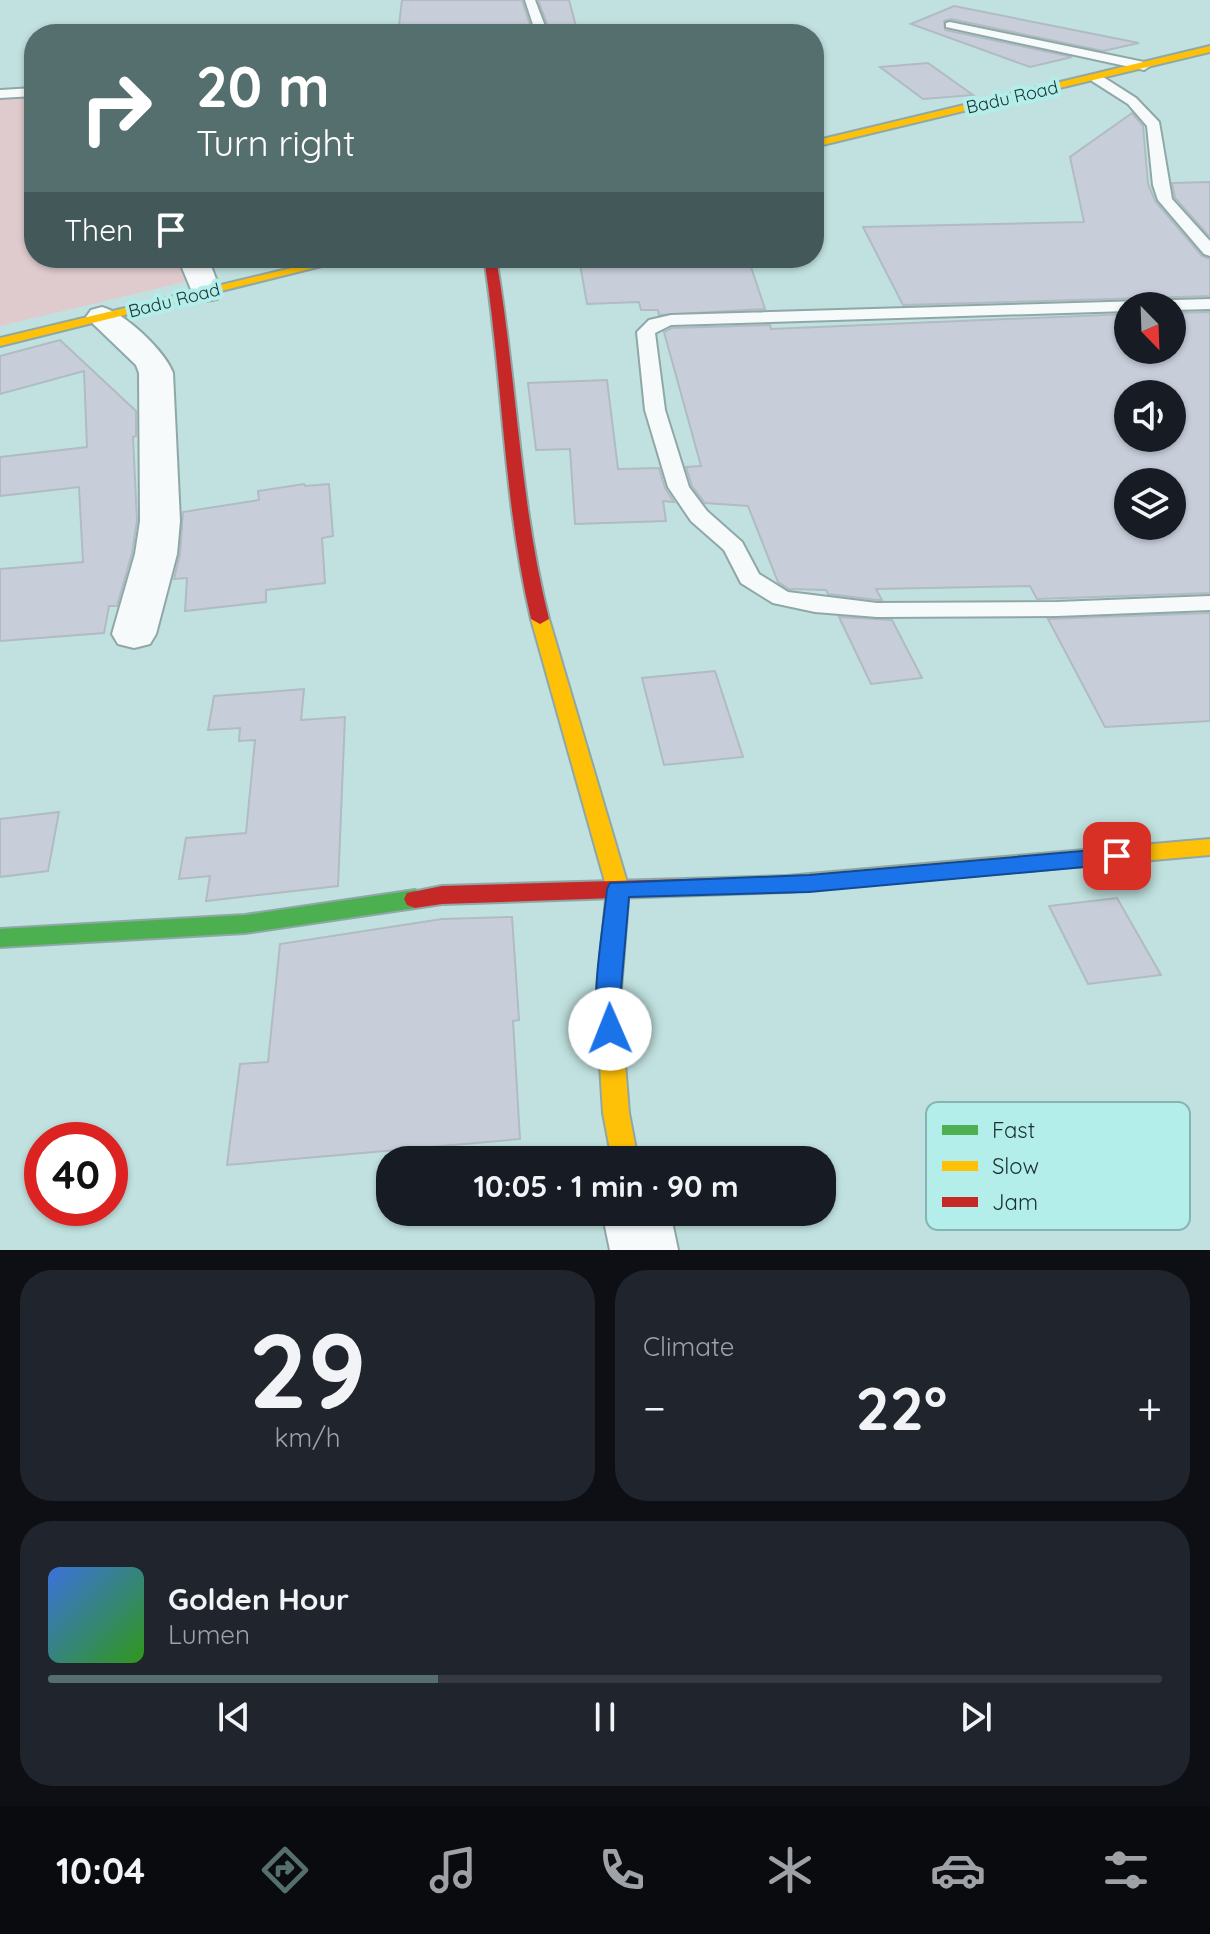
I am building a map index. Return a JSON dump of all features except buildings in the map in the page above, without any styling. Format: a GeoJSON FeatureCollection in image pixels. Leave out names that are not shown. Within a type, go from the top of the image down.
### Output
{"type":"FeatureCollection","features":[{"type":"Feature","properties":{"kind":"street","name":"Badu Road"},"geometry":{"type":"LineString","coordinates":[[824,142],[1210,49]]}},
{"type":"Feature","properties":{"kind":"street"},"geometry":{"type":"LineString","coordinates":[[197,268],[206,292]]}},
{"type":"Feature","properties":{"kind":"street","name":"Badu Road"},"geometry":{"type":"LineString","coordinates":[[0,342],[306,268]]}},
{"type":"Feature","properties":{"kind":"street"},"geometry":{"type":"LineString","coordinates":[[492,268],[501,313],[522,533],[532,591],[618,889],[608,1001],[616,1113],[622,1146]]}},
{"type":"Feature","properties":{"kind":"street"},"geometry":{"type":"LineString","coordinates":[[102,317],[152,361],[156,373],[160,521],[156,554],[134,634]]}},
{"type":"Feature","properties":{"kind":"street"},"geometry":{"type":"LineString","coordinates":[[0,938],[245,924],[442,895],[809,883],[1210,847]]}},
{"type":"Feature","properties":{"kind":"street"},"geometry":{"type":"LineString","coordinates":[[639,1226],[644,1250]]}},
{"type":"Feature","properties":{"kind":"lane"},"geometry":{"type":"LineString","coordinates":[[530,0],[538,24]]}},
{"type":"Feature","properties":{"kind":"lane"},"geometry":{"type":"LineString","coordinates":[[950,25],[1144,66]]}},
{"type":"Feature","properties":{"kind":"lane"},"geometry":{"type":"LineString","coordinates":[[1096,78],[1132,101],[1154,125],[1160,185],[1165,200],[1210,251]]}},
{"type":"Feature","properties":{"kind":"lane"},"geometry":{"type":"LineString","coordinates":[[0,94],[24,93]]}},
{"type":"Feature","properties":{"kind":"lane"},"geometry":{"type":"LineString","coordinates":[[1186,305],[1210,304]]}},
{"type":"Feature","properties":{"kind":"lane"},"geometry":{"type":"LineString","coordinates":[[1114,306],[671,320],[655,324],[646,332],[646,351],[663,441],[679,487],[699,516],[734,547],[749,578],[781,598],[815,605],[877,610],[1057,609],[1210,603]]}},
{"type":"Feature","properties":{"kind":"shaded area"},"geometry":{"type":"Polygon","coordinates":[[[24,97],[24,268],[192,268],[193,280],[0,326],[0,98],[24,97]]]}},
{"type":"Feature","properties":{"kind":"traffic: fast"},"geometry":{"type":"LineString","coordinates":[[0,938],[245,924],[415,899]]}},
{"type":"Feature","properties":{"kind":"traffic: slow"},"geometry":{"type":"LineString","coordinates":[[824,142],[1210,49]]}},
{"type":"Feature","properties":{"kind":"traffic: slow"},"geometry":{"type":"LineString","coordinates":[[0,342],[307,268]]}},
{"type":"Feature","properties":{"kind":"traffic: slow"},"geometry":{"type":"LineString","coordinates":[[540,619],[618,889],[608,1001],[616,1113],[622,1146]]}},
{"type":"Feature","properties":{"kind":"traffic: slow"},"geometry":{"type":"LineString","coordinates":[[787,884],[1210,847]]}},
{"type":"Feature","properties":{"kind":"traffic: jam"},"geometry":{"type":"LineString","coordinates":[[492,268],[521,530],[540,619]]}},
{"type":"Feature","properties":{"kind":"traffic: jam"},"geometry":{"type":"LineString","coordinates":[[415,899],[442,895],[787,884]]}},
{"type":"Feature","properties":{"kind":"route"},"geometry":{"type":"LineString","coordinates":[[610,1029],[608,1001],[618,889],[809,883],[1117,856]]}}]}
